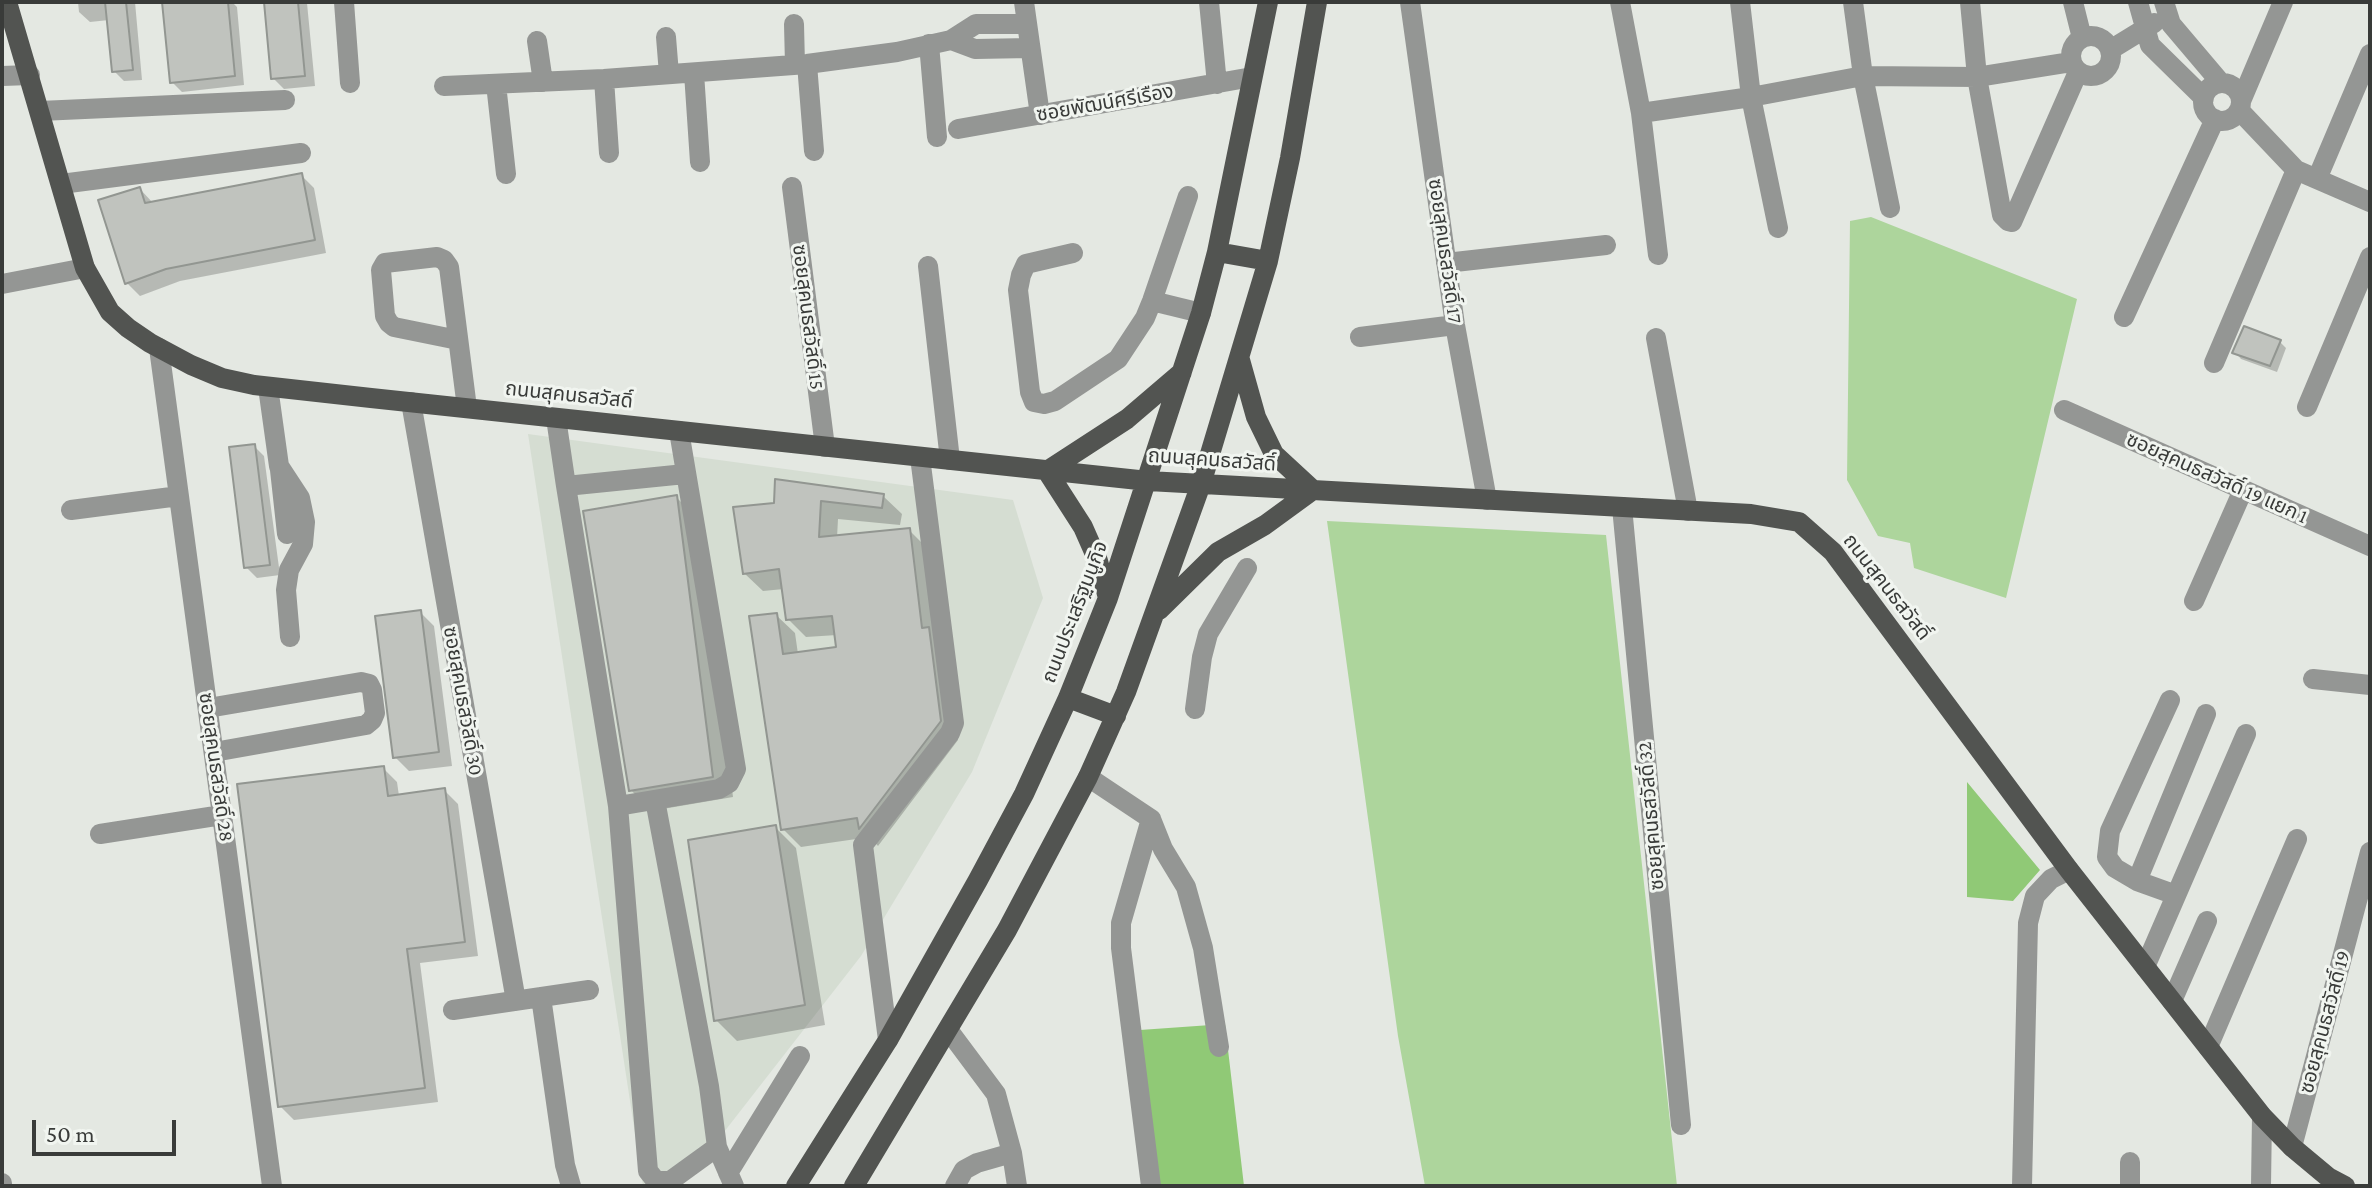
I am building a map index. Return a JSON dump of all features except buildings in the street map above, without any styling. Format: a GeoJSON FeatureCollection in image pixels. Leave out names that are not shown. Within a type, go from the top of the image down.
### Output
{"type":"FeatureCollection","features":[{"type":"Feature","properties":{"kind":"main road","name":"ถนนสุคนธสวัสดิ์"},"geometry":{"type":"LineString","coordinates":[[7,2],[85,268],[110,312],[159,348],[222,378],[268,387],[1148,481],[1751,514],[1799,522],[1833,552],[2069,870],[2262,1116],[2292,1147],[2328,1177],[2345,1186]]}},
{"type":"Feature","properties":{"kind":"main road","name":"ถนนประเสริฐมนูกิจ"},"geometry":{"type":"LineString","coordinates":[[796,1186],[888,1040],[1011,818],[1068,698],[1108,598],[1201,313],[1217,252],[1268,2]]}},
{"type":"Feature","properties":{"kind":"main road"},"geometry":{"type":"LineString","coordinates":[[854,1186],[949,1031],[1088,777],[1156,614],[1201,484],[1268,261],[1296,127],[1317,2]]}},
{"type":"Feature","properties":{"kind":"main road"},"geometry":{"type":"LineString","coordinates":[[1217,252],[1268,261]]}},
{"type":"Feature","properties":{"kind":"main road"},"geometry":{"type":"LineString","coordinates":[[1156,614],[1218,552],[1265,525],[1313,490],[1274,454],[1256,417],[1240,360]]}},
{"type":"Feature","properties":{"kind":"main road"},"geometry":{"type":"LineString","coordinates":[[1108,598],[1098,561],[1083,527],[1047,471],[1127,419],[1182,372]]}},
{"type":"Feature","properties":{"kind":"main road"},"geometry":{"type":"LineString","coordinates":[[1068,698],[1116,716]]}},
{"type":"Feature","properties":{"kind":"street"},"geometry":{"type":"LineString","coordinates":[[344,2],[350,83]]}},
{"type":"Feature","properties":{"kind":"street"},"geometry":{"type":"LineString","coordinates":[[1024,2],[1040,115]]}},
{"type":"Feature","properties":{"kind":"street"},"geometry":{"type":"LineString","coordinates":[[1209,2],[1217,84]]}},
{"type":"Feature","properties":{"kind":"street","name":"ซอยสุคนธสวัสดิ์ 17"},"geometry":{"type":"LineString","coordinates":[[1410,2],[1455,325],[1487,500]]}},
{"type":"Feature","properties":{"kind":"street"},"geometry":{"type":"LineString","coordinates":[[1620,2],[1641,113],[1658,255]]}},
{"type":"Feature","properties":{"kind":"street"},"geometry":{"type":"LineString","coordinates":[[1740,2],[1751,97],[1778,228]]}},
{"type":"Feature","properties":{"kind":"street"},"geometry":{"type":"LineString","coordinates":[[1853,2],[1863,76],[1890,208]]}},
{"type":"Feature","properties":{"kind":"street"},"geometry":{"type":"LineString","coordinates":[[1641,113],[1863,76],[1977,77],[2075,67],[2090,77],[2103,73],[2110,63],[2110,50],[2096,36],[2082,38],[2072,48],[2075,67],[2011,222],[2002,215],[1977,77],[1970,2]]}},
{"type":"Feature","properties":{"kind":"street"},"geometry":{"type":"LineString","coordinates":[[2073,2],[2082,38]]}},
{"type":"Feature","properties":{"kind":"street"},"geometry":{"type":"LineString","coordinates":[[2138,2],[2150,45],[2204,98],[2207,113],[2215,119],[2230,119],[2240,106],[2283,2]]}},
{"type":"Feature","properties":{"kind":"street"},"geometry":{"type":"LineString","coordinates":[[2110,50],[2145,29],[2166,8],[2171,24],[2221,83]]}},
{"type":"Feature","properties":{"kind":"street"},"geometry":{"type":"LineString","coordinates":[[794,24],[814,151]]}},
{"type":"Feature","properties":{"kind":"street"},"geometry":{"type":"LineString","coordinates":[[444,86],[604,79],[801,65],[951,40],[976,24],[1027,24]]}},
{"type":"Feature","properties":{"kind":"street"},"geometry":{"type":"LineString","coordinates":[[666,37],[669,74]]}},
{"type":"Feature","properties":{"kind":"street"},"geometry":{"type":"LineString","coordinates":[[951,40],[975,49],[1030,48]]}},
{"type":"Feature","properties":{"kind":"street"},"geometry":{"type":"LineString","coordinates":[[537,41],[543,82]]}},
{"type":"Feature","properties":{"kind":"street"},"geometry":{"type":"LineString","coordinates":[[929,44],[937,137]]}},
{"type":"Feature","properties":{"kind":"street"},"geometry":{"type":"LineString","coordinates":[[2317,179],[2370,54]]}},
{"type":"Feature","properties":{"kind":"street"},"geometry":{"type":"LineString","coordinates":[[694,73],[700,162]]}},
{"type":"Feature","properties":{"kind":"street"},"geometry":{"type":"LineString","coordinates":[[2,76],[30,75]]}},
{"type":"Feature","properties":{"kind":"street","name":"ซอยพัฒน์ศรีเรือง"},"geometry":{"type":"LineString","coordinates":[[958,129],[1252,77]]}},
{"type":"Feature","properties":{"kind":"street"},"geometry":{"type":"LineString","coordinates":[[604,79],[609,153]]}},
{"type":"Feature","properties":{"kind":"street"},"geometry":{"type":"LineString","coordinates":[[2204,98],[2212,85],[2221,83],[2235,87],[2240,106],[2296,170],[2370,202]]}},
{"type":"Feature","properties":{"kind":"street"},"geometry":{"type":"LineString","coordinates":[[496,84],[506,174]]}},
{"type":"Feature","properties":{"kind":"street"},"geometry":{"type":"LineString","coordinates":[[40,111],[285,100]]}},
{"type":"Feature","properties":{"kind":"street"},"geometry":{"type":"LineString","coordinates":[[2124,317],[2215,119]]}},
{"type":"Feature","properties":{"kind":"street"},"geometry":{"type":"LineString","coordinates":[[61,184],[301,153]]}},
{"type":"Feature","properties":{"kind":"street"},"geometry":{"type":"LineString","coordinates":[[2214,363],[2296,170]]}},
{"type":"Feature","properties":{"kind":"street","name":"ซอยสุคนธสวัสดิ์ 15"},"geometry":{"type":"LineString","coordinates":[[792,187],[825,447]]}},
{"type":"Feature","properties":{"kind":"street"},"geometry":{"type":"LineString","coordinates":[[1073,253],[1026,264],[1021,275],[1018,290],[1030,392],[1034,402],[1044,404],[1055,401],[1118,359],[1145,318],[1188,196]]}},
{"type":"Feature","properties":{"kind":"street"},"geometry":{"type":"LineString","coordinates":[[1446,263],[1606,245]]}},
{"type":"Feature","properties":{"kind":"street"},"geometry":{"type":"LineString","coordinates":[[458,340],[394,327],[389,323],[385,316],[381,270],[385,263],[437,257],[449,267],[467,408]]}},
{"type":"Feature","properties":{"kind":"street"},"geometry":{"type":"LineString","coordinates":[[2307,407],[2370,257]]}},
{"type":"Feature","properties":{"kind":"street"},"geometry":{"type":"LineString","coordinates":[[928,266],[950,460]]}},
{"type":"Feature","properties":{"kind":"street"},"geometry":{"type":"LineString","coordinates":[[2,284],[85,268]]}},
{"type":"Feature","properties":{"kind":"street"},"geometry":{"type":"LineString","coordinates":[[1152,301],[1201,313]]}},
{"type":"Feature","properties":{"kind":"street"},"geometry":{"type":"LineString","coordinates":[[1360,337],[1455,325]]}},
{"type":"Feature","properties":{"kind":"street"},"geometry":{"type":"LineString","coordinates":[[1656,338],[1688,511]]}},
{"type":"Feature","properties":{"kind":"street","name":"ซอยสุคนธสวัสดิ์ 28"},"geometry":{"type":"LineString","coordinates":[[159,348],[272,1186]]}},
{"type":"Feature","properties":{"kind":"street"},"geometry":{"type":"LineString","coordinates":[[268,387],[287,534]]}},
{"type":"Feature","properties":{"kind":"street","name":"ซอยสุคนธสวัสดิ์ 30"},"geometry":{"type":"LineString","coordinates":[[411,402],[516,1001]]}},
{"type":"Feature","properties":{"kind":"street","name":"ซอยสุคนธสวัสดิ์ 19 แยก 1"},"geometry":{"type":"LineString","coordinates":[[2064,410],[2370,546]]}},
{"type":"Feature","properties":{"kind":"street"},"geometry":{"type":"LineString","coordinates":[[556,418],[618,806],[648,1171],[656,1181],[670,1181],[717,1147]]}},
{"type":"Feature","properties":{"kind":"street"},"geometry":{"type":"LineString","coordinates":[[618,806],[719,789],[729,783],[736,769],[679,431]]}},
{"type":"Feature","properties":{"kind":"street"},"geometry":{"type":"LineString","coordinates":[[888,1040],[863,845],[950,733],[954,723],[920,457]]}},
{"type":"Feature","properties":{"kind":"street"},"geometry":{"type":"LineString","coordinates":[[279,466],[300,498],[305,522],[303,544],[289,570],[286,590],[290,637]]}},
{"type":"Feature","properties":{"kind":"street"},"geometry":{"type":"LineString","coordinates":[[566,486],[685,474]]}},
{"type":"Feature","properties":{"kind":"street"},"geometry":{"type":"LineString","coordinates":[[2194,601],[2243,490]]}},
{"type":"Feature","properties":{"kind":"street"},"geometry":{"type":"LineString","coordinates":[[71,510],[179,496]]}},
{"type":"Feature","properties":{"kind":"street","name":"ซอยสุคนธสวัสดิ์ 32"},"geometry":{"type":"LineString","coordinates":[[1622,507],[1681,1125]]}},
{"type":"Feature","properties":{"kind":"street"},"geometry":{"type":"LineString","coordinates":[[1195,709],[1208,634],[1247,568]]}},
{"type":"Feature","properties":{"kind":"street"},"geometry":{"type":"LineString","coordinates":[[2313,679],[2370,685]]}},
{"type":"Feature","properties":{"kind":"street"},"geometry":{"type":"LineString","coordinates":[[208,708],[361,682],[369,684],[372,690],[375,713],[366,725],[214,752]]}},
{"type":"Feature","properties":{"kind":"street"},"geometry":{"type":"LineString","coordinates":[[2170,700],[2110,831],[2107,857],[2115,868],[2137,881],[2176,895]]}},
{"type":"Feature","properties":{"kind":"street"},"geometry":{"type":"LineString","coordinates":[[2137,881],[2206,714]]}},
{"type":"Feature","properties":{"kind":"street"},"geometry":{"type":"LineString","coordinates":[[2145,967],[2246,734]]}},
{"type":"Feature","properties":{"kind":"street"},"geometry":{"type":"LineString","coordinates":[[1088,777],[1151,819],[1163,849],[1186,887],[1203,948],[1219,1047]]}},
{"type":"Feature","properties":{"kind":"street"},"geometry":{"type":"LineString","coordinates":[[655,800],[709,1086],[717,1147],[731,1180]]}},
{"type":"Feature","properties":{"kind":"street"},"geometry":{"type":"LineString","coordinates":[[100,834],[222,815]]}},
{"type":"Feature","properties":{"kind":"street"},"geometry":{"type":"LineString","coordinates":[[1151,819],[1121,923],[1121,948],[1151,1186]]}},
{"type":"Feature","properties":{"kind":"street"},"geometry":{"type":"LineString","coordinates":[[2208,1047],[2297,839]]}},
{"type":"Feature","properties":{"kind":"street","name":"ซอยสุคนธสวัสดิ์ 19"},"geometry":{"type":"LineString","coordinates":[[2292,1147],[2370,852]]}},
{"type":"Feature","properties":{"kind":"street"},"geometry":{"type":"LineString","coordinates":[[2022,1186],[2028,923],[2035,896],[2051,879],[2069,870]]}},
{"type":"Feature","properties":{"kind":"street"},"geometry":{"type":"LineString","coordinates":[[2172,1001],[2207,921]]}},
{"type":"Feature","properties":{"kind":"street"},"geometry":{"type":"LineString","coordinates":[[453,1010],[589,990]]}},
{"type":"Feature","properties":{"kind":"street"},"geometry":{"type":"LineString","coordinates":[[541,997],[565,1165],[571,1186]]}},
{"type":"Feature","properties":{"kind":"street"},"geometry":{"type":"LineString","coordinates":[[949,1031],[996,1094],[1012,1153],[1017,1186]]}},
{"type":"Feature","properties":{"kind":"street"},"geometry":{"type":"LineString","coordinates":[[731,1180],[800,1056]]}},
{"type":"Feature","properties":{"kind":"street"},"geometry":{"type":"LineString","coordinates":[[2261,1186],[2262,1116]]}},
{"type":"Feature","properties":{"kind":"street"},"geometry":{"type":"LineString","coordinates":[[955,1186],[964,1170],[1012,1153]]}},
{"type":"Feature","properties":{"kind":"street"},"geometry":{"type":"LineString","coordinates":[[2130,1162],[2130,1186]]}},
{"type":"Feature","properties":{"kind":"shaded area"},"geometry":{"type":"Polygon","coordinates":[[[528,434],[1013,500],[1043,598],[972,772],[861,956],[682,1186],[643,1186],[528,434]]]}},
{"type":"Feature","properties":{"kind":"green space"},"geometry":{"type":"Polygon","coordinates":[[[1871,217],[2077,299],[2006,598],[1914,568],[1910,543],[1878,536],[1847,480],[1850,221],[1871,217]]]}},
{"type":"Feature","properties":{"kind":"green space"},"geometry":{"type":"Polygon","coordinates":[[[1327,521],[1606,535],[1677,1186],[1425,1186],[1398,1036],[1327,521]]]}},
{"type":"Feature","properties":{"kind":"green space"},"geometry":{"type":"Polygon","coordinates":[[[1967,782],[2040,870],[2013,901],[1967,897],[1967,782]]]}},
{"type":"Feature","properties":{"kind":"green space"},"geometry":{"type":"Polygon","coordinates":[[[1225,1024],[1244,1186],[1159,1186],[1140,1030],[1225,1024]]]}}]}
